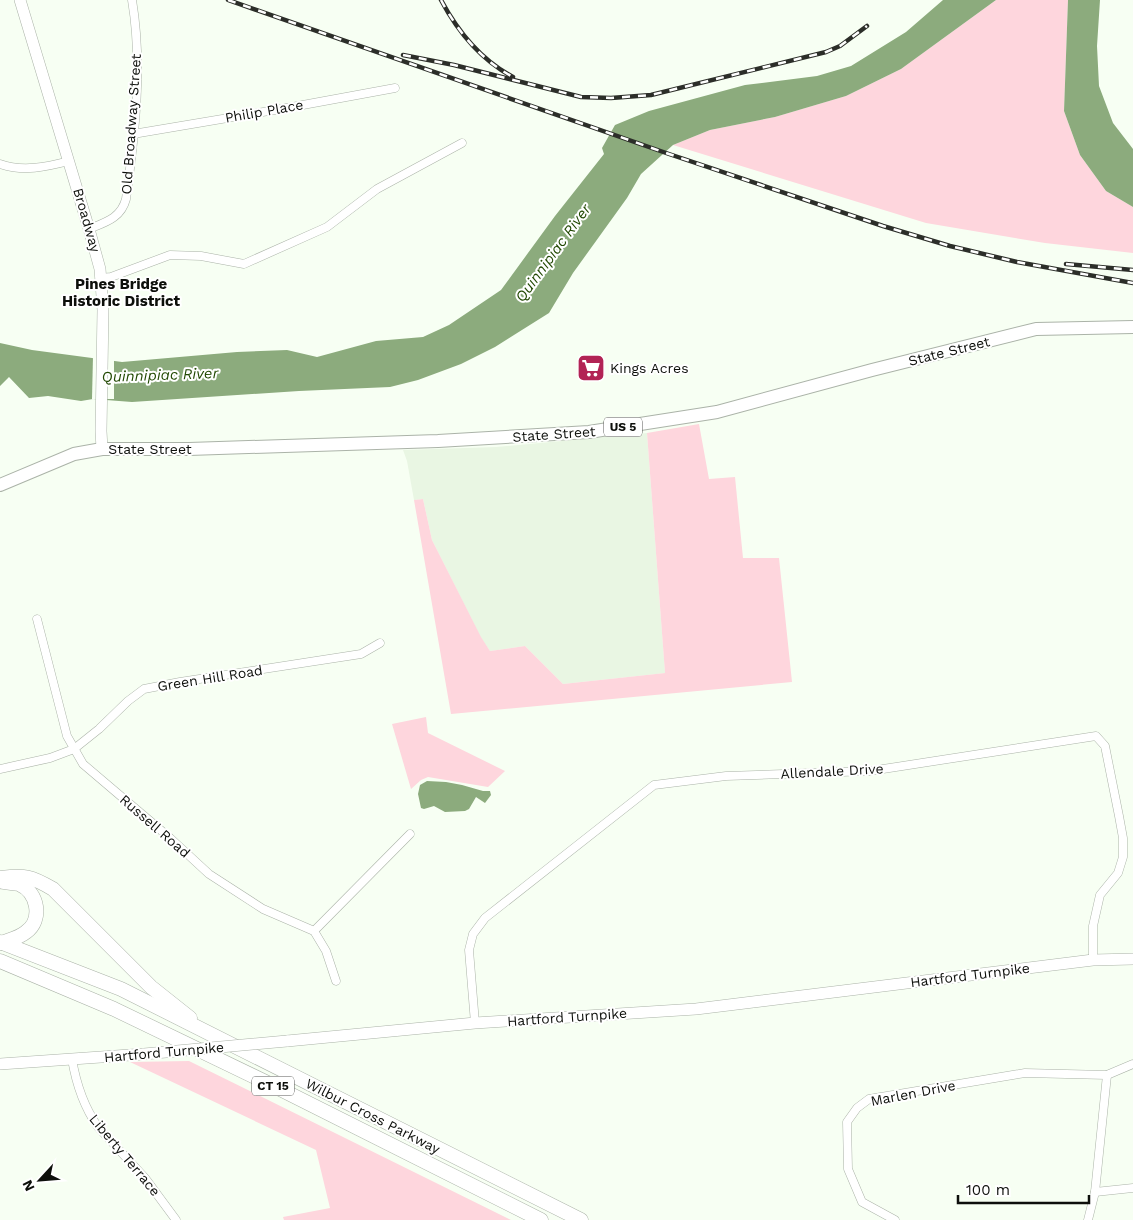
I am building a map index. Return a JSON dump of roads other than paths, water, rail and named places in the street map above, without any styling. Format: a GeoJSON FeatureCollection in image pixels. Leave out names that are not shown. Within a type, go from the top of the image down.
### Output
{"type":"FeatureCollection","features":[{"type":"Feature","properties":{"kind":"highway"},"geometry":{"type":"LineString","coordinates":[[0,880],[22,875],[38,880],[53,889],[151,987],[217,1038]]}},
{"type":"Feature","properties":{"kind":"highway"},"geometry":{"type":"LineString","coordinates":[[0,880],[19,884],[30,892],[36,903],[37,912],[35,922],[27,932],[0,942]]}},
{"type":"Feature","properties":{"kind":"highway","name":"Wilbur Cross Parkway"},"geometry":{"type":"LineString","coordinates":[[0,942],[121,989],[581,1220]]}},
{"type":"Feature","properties":{"kind":"highway","name":"Wilbur Cross Parkway"},"geometry":{"type":"LineString","coordinates":[[0,961],[131,1018],[278,1088],[541,1220]]}},
{"type":"Feature","properties":{"kind":"main road","name":"Broadway"},"geometry":{"type":"LineString","coordinates":[[20,0],[98,259],[103,310],[102,448]]}},
{"type":"Feature","properties":{"kind":"main road","name":"State Street"},"geometry":{"type":"LineString","coordinates":[[0,485],[74,454],[102,448],[189,449],[438,441],[589,432],[717,412],[872,370],[1036,329],[1133,327]]}},
{"type":"Feature","properties":{"kind":"main road","name":"Hartford Turnpike"},"geometry":{"type":"LineString","coordinates":[[0,1064],[144,1054],[475,1023],[696,1009],[1093,960],[1133,959]]}},
{"type":"Feature","properties":{"kind":"street","name":"Old Broadway Street"},"geometry":{"type":"LineString","coordinates":[[89,229],[115,218],[122,210],[126,199],[133,134],[138,54],[132,0]]}},
{"type":"Feature","properties":{"kind":"street","name":"Philip Place"},"geometry":{"type":"LineString","coordinates":[[133,134],[395,88]]}},
{"type":"Feature","properties":{"kind":"street"},"geometry":{"type":"LineString","coordinates":[[101,278],[111,277],[170,255],[201,256],[244,264],[327,227],[376,188],[462,144]]}},
{"type":"Feature","properties":{"kind":"street"},"geometry":{"type":"LineString","coordinates":[[0,164],[8,167],[31,169],[69,161]]}},
{"type":"Feature","properties":{"kind":"street","name":"Russell Road"},"geometry":{"type":"LineString","coordinates":[[37,619],[67,736],[83,764],[209,874],[263,909],[314,931]]}},
{"type":"Feature","properties":{"kind":"street","name":"Green Hill Road"},"geometry":{"type":"LineString","coordinates":[[0,769],[50,758],[74,749],[144,689],[361,654],[380,643]]}},
{"type":"Feature","properties":{"kind":"street","name":"Allendale Drive"},"geometry":{"type":"LineString","coordinates":[[475,1023],[469,950],[473,934],[485,918],[654,785],[726,776],[870,771],[1096,736],[1106,746],[1123,838],[1123,856],[1118,873],[1100,896],[1092,926],[1093,960]]}},
{"type":"Feature","properties":{"kind":"street"},"geometry":{"type":"LineString","coordinates":[[336,981],[326,951],[314,931],[410,834]]}},
{"type":"Feature","properties":{"kind":"street","name":"Liberty Terrace"},"geometry":{"type":"LineString","coordinates":[[72,1059],[77,1082],[91,1117],[145,1178],[176,1220]]}},
{"type":"Feature","properties":{"kind":"street","name":"Marlen Drive"},"geometry":{"type":"LineString","coordinates":[[895,1220],[862,1202],[848,1169],[846,1122],[857,1108],[869,1099],[1025,1073],[1107,1075],[1133,1064]]}},
{"type":"Feature","properties":{"kind":"street"},"geometry":{"type":"LineString","coordinates":[[1088,1220],[1095,1192],[1107,1075]]}},
{"type":"Feature","properties":{"kind":"street"},"geometry":{"type":"LineString","coordinates":[[1095,1192],[1133,1188]]}},
{"type":"Feature","properties":{"kind":"water","name":"Quinnipiac River"},"geometry":{"type":"Polygon","coordinates":[[[943,0],[996,0],[901,69],[846,96],[775,117],[710,130],[673,145],[641,174],[627,198],[573,273],[549,313],[495,347],[461,364],[418,380],[390,387],[132,402],[93,399],[81,401],[48,396],[29,398],[9,377],[0,386],[0,343],[32,350],[122,362],[237,352],[287,350],[317,357],[376,341],[423,337],[449,325],[501,290],[555,216],[604,154],[602,148],[615,125],[649,111],[745,85],[817,76],[851,66],[906,32],[943,0]]]}},
{"type":"Feature","properties":{"kind":"water"},"geometry":{"type":"Polygon","coordinates":[[[1068,0],[1100,0],[1097,46],[1099,86],[1113,123],[1133,149],[1133,207],[1106,191],[1080,155],[1064,111],[1068,0]]]}},
{"type":"Feature","properties":{"kind":"water"},"geometry":{"type":"Polygon","coordinates":[[[427,781],[446,782],[490,791],[491,795],[485,803],[476,797],[469,809],[465,811],[445,812],[434,806],[424,809],[421,808],[418,794],[420,785],[427,781]]]}},
{"type":"Feature","properties":{"kind":"railway"},"geometry":{"type":"LineString","coordinates":[[228,0],[669,154],[883,226],[950,246],[1017,262],[1133,283]]}},
{"type":"Feature","properties":{"kind":"railway"},"geometry":{"type":"LineString","coordinates":[[441,0],[471,44],[501,70],[513,77]]}},
{"type":"Feature","properties":{"kind":"railway"},"geometry":{"type":"LineString","coordinates":[[403,55],[454,65],[581,97],[611,98],[651,95],[826,52],[840,46],[867,26]]}},
{"type":"Feature","properties":{"kind":"railway"},"geometry":{"type":"LineString","coordinates":[[1066,264],[1133,270]]}},
{"type":"Feature","properties":{"kind":"place","name":"Kings Acres"},"geometry":{"type":"Point","coordinates":[591,368]}},
{"type":"Feature","properties":{"kind":"district","name":"Pines Bridge Historic District"},"geometry":{"type":"Point","coordinates":[121,292]}}]}
